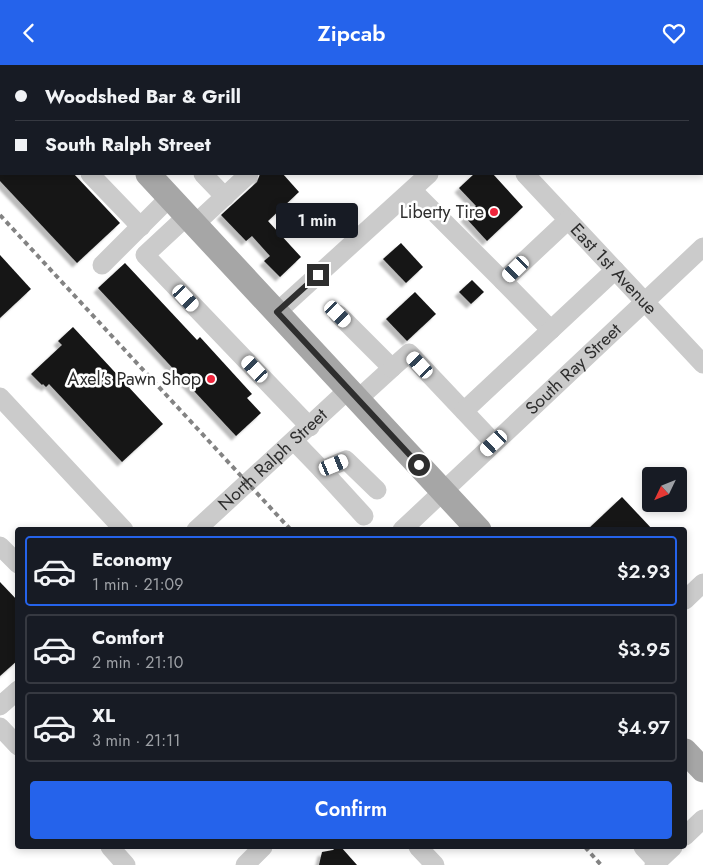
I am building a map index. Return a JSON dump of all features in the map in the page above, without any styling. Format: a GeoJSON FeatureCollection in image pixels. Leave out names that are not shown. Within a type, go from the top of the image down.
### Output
{"type":"FeatureCollection","features":[{"type":"Feature","properties":{"kind":"main road"},"geometry":{"type":"LineString","coordinates":[[149,175],[476,527]]}},
{"type":"Feature","properties":{"kind":"street"},"geometry":{"type":"LineString","coordinates":[[91,175],[141,227]]}},
{"type":"Feature","properties":{"kind":"street"},"geometry":{"type":"LineString","coordinates":[[205,175],[225,197]]}},
{"type":"Feature","properties":{"kind":"street"},"geometry":{"type":"LineString","coordinates":[[248,175],[225,197],[145,255],[310,427]]}},
{"type":"Feature","properties":{"kind":"street"},"geometry":{"type":"LineString","coordinates":[[277,312],[428,175]]}},
{"type":"Feature","properties":{"kind":"street","name":"East 1st Avenue"},"geometry":{"type":"LineString","coordinates":[[525,175],[703,364]]}},
{"type":"Feature","properties":{"kind":"street"},"geometry":{"type":"LineString","coordinates":[[412,190],[551,330]]}},
{"type":"Feature","properties":{"kind":"street"},"geometry":{"type":"LineString","coordinates":[[102,265],[170,197]]}},
{"type":"Feature","properties":{"kind":"street"},"geometry":{"type":"LineString","coordinates":[[504,281],[568,220]]}},
{"type":"Feature","properties":{"kind":"street","name":"South Ray Street"},"geometry":{"type":"LineString","coordinates":[[405,527],[703,247]]}},
{"type":"Feature","properties":{"kind":"street"},"geometry":{"type":"LineString","coordinates":[[494,443],[464,411],[615,270]]}},
{"type":"Feature","properties":{"kind":"street"},"geometry":{"type":"LineString","coordinates":[[338,314],[392,369]]}},
{"type":"Feature","properties":{"kind":"street","name":"North Ralph Street"},"geometry":{"type":"LineString","coordinates":[[199,527],[310,427],[353,394],[392,369],[409,353],[464,411]]}},
{"type":"Feature","properties":{"kind":"street"},"geometry":{"type":"LineString","coordinates":[[0,397],[121,527]]}},
{"type":"Feature","properties":{"kind":"street"},"geometry":{"type":"LineString","coordinates":[[294,441],[364,516]]}},
{"type":"Feature","properties":{"kind":"street"},"geometry":{"type":"LineString","coordinates":[[322,470],[346,460],[377,490]]}},
{"type":"Feature","properties":{"kind":"street"},"geometry":{"type":"LineString","coordinates":[[0,546],[15,561]]}},
{"type":"Feature","properties":{"kind":"street"},"geometry":{"type":"LineString","coordinates":[[0,706],[15,694]]}},
{"type":"Feature","properties":{"kind":"street"},"geometry":{"type":"LineString","coordinates":[[0,727],[15,743]]}},
{"type":"Feature","properties":{"kind":"street"},"geometry":{"type":"LineString","coordinates":[[687,834],[703,819]]}},
{"type":"Feature","properties":{"kind":"street"},"geometry":{"type":"LineString","coordinates":[[112,849],[126,865]]}},
{"type":"Feature","properties":{"kind":"street"},"geometry":{"type":"LineString","coordinates":[[245,865],[262,849]]}},
{"type":"Feature","properties":{"kind":"street"},"geometry":{"type":"LineString","coordinates":[[420,849],[435,865]]}},
{"type":"Feature","properties":{"kind":"street"},"geometry":{"type":"LineString","coordinates":[[644,849],[655,864],[671,849]]}},
{"type":"Feature","properties":{"kind":"building"},"geometry":{"type":"Polygon","coordinates":[[[0,175],[75,175],[120,223],[77,263],[0,181],[0,175]]]}},
{"type":"Feature","properties":{"kind":"building"},"geometry":{"type":"Polygon","coordinates":[[[260,175],[284,175],[299,192],[268,221],[301,257],[280,277],[264,261],[270,256],[252,236],[246,241],[221,215],[257,182],[260,175]]]}},
{"type":"Feature","properties":{"kind":"building","name":"Liberty Tire"},"geometry":{"type":"Polygon","coordinates":[[[473,175],[494,175],[523,207],[487,241],[465,217],[476,206],[459,188],[473,175]]]}},
{"type":"Feature","properties":{"kind":"building"},"geometry":{"type":"Polygon","coordinates":[[[401,243],[423,267],[406,283],[383,259],[401,243]]]}},
{"type":"Feature","properties":{"kind":"building"},"geometry":{"type":"Polygon","coordinates":[[[0,255],[31,289],[0,318],[0,255]]]}},
{"type":"Feature","properties":{"kind":"building"},"geometry":{"type":"Polygon","coordinates":[[[125,263],[197,340],[200,337],[252,394],[247,398],[261,413],[236,436],[98,288],[125,263]]]}},
{"type":"Feature","properties":{"kind":"building"},"geometry":{"type":"Polygon","coordinates":[[[472,280],[484,292],[471,304],[459,292],[472,280]]]}},
{"type":"Feature","properties":{"kind":"building"},"geometry":{"type":"Polygon","coordinates":[[[415,292],[436,314],[407,341],[386,319],[415,292]]]}},
{"type":"Feature","properties":{"kind":"building"},"geometry":{"type":"Polygon","coordinates":[[[73,327],[163,424],[122,462],[49,384],[46,387],[42,385],[31,374],[62,345],[58,341],[73,327]]]}},
{"type":"Feature","properties":{"kind":"building"},"geometry":{"type":"Polygon","coordinates":[[[622,497],[650,527],[590,527],[622,497]]]}},
{"type":"Feature","properties":{"kind":"building"},"geometry":{"type":"Polygon","coordinates":[[[0,582],[15,598],[15,663],[0,676],[0,582]]]}},
{"type":"Feature","properties":{"kind":"building"},"geometry":{"type":"Polygon","coordinates":[[[343,849],[357,865],[319,865],[322,852],[343,849]]]}},
{"type":"Feature","properties":{"kind":"railway"},"geometry":{"type":"LineString","coordinates":[[0,215],[288,527]]}},
{"type":"Feature","properties":{"kind":"railway"},"geometry":{"type":"LineString","coordinates":[[587,849],[601,865]]}},
{"type":"Feature","properties":{"kind":"place","name":"Liberty Tire"},"geometry":{"type":"Point","coordinates":[494,212]}},
{"type":"Feature","properties":{"kind":"place","name":"Axel's Pawn Shop"},"geometry":{"type":"Point","coordinates":[211,379]}},
{"type":"Feature","properties":{"kind":"route"},"geometry":{"type":"LineString","coordinates":[[318,275],[277,312],[419,465]]}}]}
